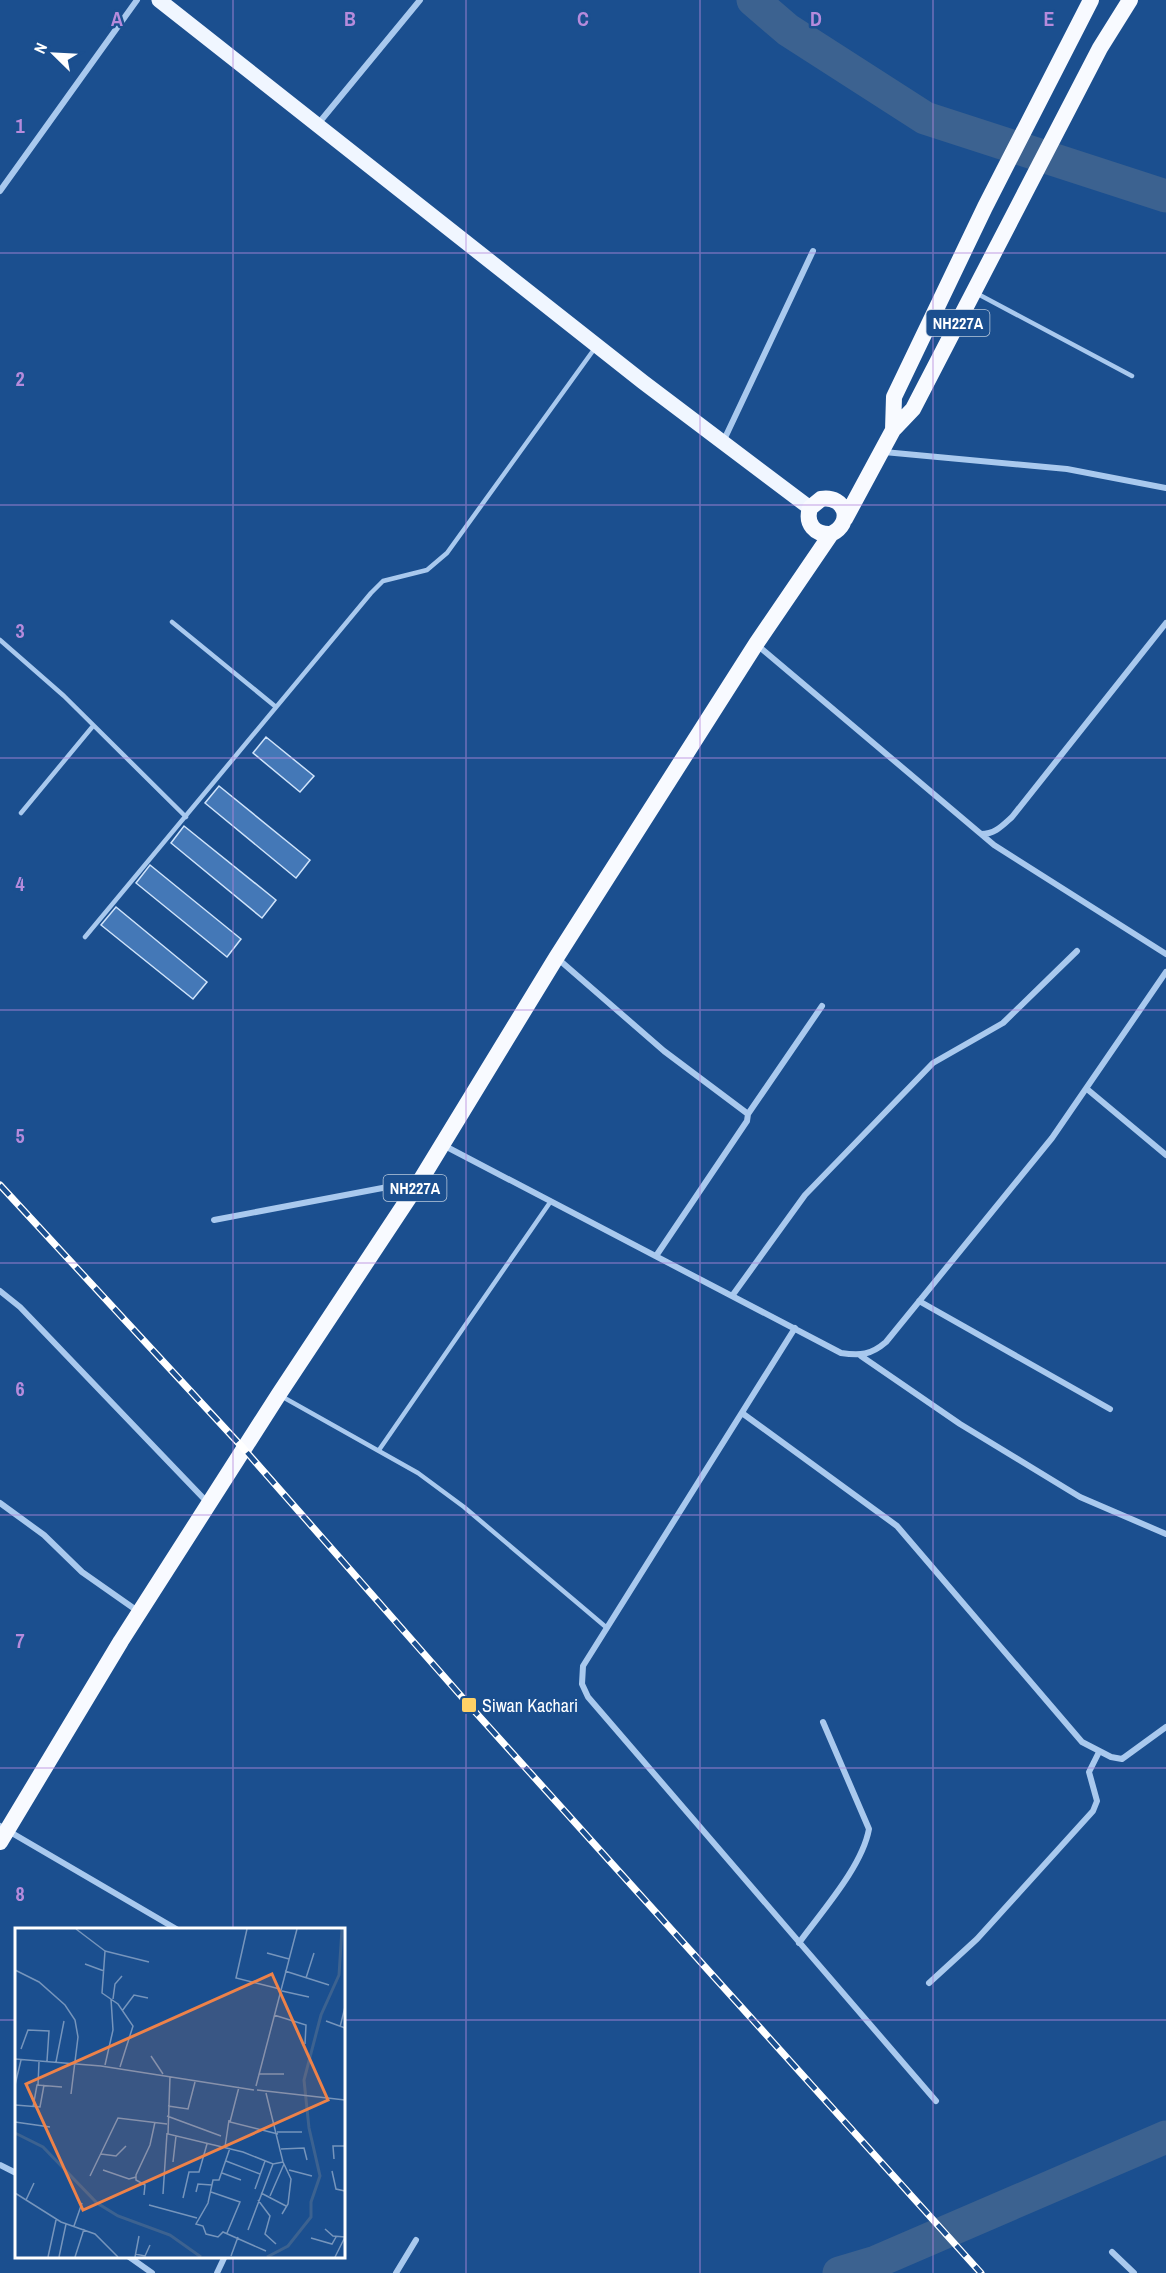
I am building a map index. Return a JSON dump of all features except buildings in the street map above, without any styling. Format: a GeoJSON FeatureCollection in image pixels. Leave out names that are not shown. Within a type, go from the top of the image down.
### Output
{"type":"FeatureCollection","features":[{"type":"Feature","properties":{"kind":"highway","name":"NH227A"},"geometry":{"type":"LineString","coordinates":[[2,1833],[139,1612],[420,1181],[556,958],[756,644],[831,534],[840,528],[893,430],[913,409],[1100,48],[1130,0]]}},
{"type":"Feature","properties":{"kind":"highway","name":"NH227A"},"geometry":{"type":"LineString","coordinates":[[893,430],[894,397],[985,207],[1089,3]]}},
{"type":"Feature","properties":{"kind":"highway"},"geometry":{"type":"LineString","coordinates":[[831,534],[820,533],[811,526],[808,520],[810,508],[814,502],[828,498],[841,504],[845,519]]}},
{"type":"Feature","properties":{"kind":"main road"},"geometry":{"type":"LineString","coordinates":[[159,0],[597,345],[810,508]]}},
{"type":"Feature","properties":{"kind":"street"},"geometry":{"type":"LineString","coordinates":[[0,192],[137,0]]}},
{"type":"Feature","properties":{"kind":"street"},"geometry":{"type":"LineString","coordinates":[[318,125],[420,0]]}},
{"type":"Feature","properties":{"kind":"street"},"geometry":{"type":"LineString","coordinates":[[723,442],[813,251]]}},
{"type":"Feature","properties":{"kind":"street"},"geometry":{"type":"LineString","coordinates":[[881,452],[1067,469],[1166,488]]}},
{"type":"Feature","properties":{"kind":"street"},"geometry":{"type":"LineString","coordinates":[[981,834],[994,832],[1012,816],[1166,623]]}},
{"type":"Feature","properties":{"kind":"street"},"geometry":{"type":"LineString","coordinates":[[756,644],[977,828],[993,845],[1166,954]]}},
{"type":"Feature","properties":{"kind":"street"},"geometry":{"type":"LineString","coordinates":[[732,1296],[805,1195],[910,1085],[940,1058],[1003,1023],[1077,951]]}},
{"type":"Feature","properties":{"kind":"street"},"geometry":{"type":"LineString","coordinates":[[556,958],[664,1051],[748,1114]]}},
{"type":"Feature","properties":{"kind":"street"},"geometry":{"type":"LineString","coordinates":[[861,1356],[877,1350],[886,1342],[1052,1138],[1166,972]]}},
{"type":"Feature","properties":{"kind":"street"},"geometry":{"type":"LineString","coordinates":[[656,1256],[747,1121],[748,1114],[822,1006]]}},
{"type":"Feature","properties":{"kind":"street"},"geometry":{"type":"LineString","coordinates":[[1087,1089],[1166,1155]]}},
{"type":"Feature","properties":{"kind":"street"},"geometry":{"type":"LineString","coordinates":[[442,1145],[841,1353],[861,1356],[960,1424],[1080,1497],[1166,1534]]}},
{"type":"Feature","properties":{"kind":"street"},"geometry":{"type":"LineString","coordinates":[[214,1220],[420,1181]]}},
{"type":"Feature","properties":{"kind":"street"},"geometry":{"type":"LineString","coordinates":[[0,1292],[20,1307],[209,1504]]}},
{"type":"Feature","properties":{"kind":"street"},"geometry":{"type":"LineString","coordinates":[[919,1301],[1110,1409]]}},
{"type":"Feature","properties":{"kind":"street"},"geometry":{"type":"LineString","coordinates":[[795,1328],[583,1666],[582,1684],[588,1697],[936,2101]]}},
{"type":"Feature","properties":{"kind":"street"},"geometry":{"type":"LineString","coordinates":[[742,1413],[897,1526],[1082,1742],[1099,1752],[1122,1759],[1166,1727]]}},
{"type":"Feature","properties":{"kind":"street"},"geometry":{"type":"LineString","coordinates":[[0,1503],[44,1535],[82,1572],[139,1612]]}},
{"type":"Feature","properties":{"kind":"street"},"geometry":{"type":"LineString","coordinates":[[799,1943],[857,1862],[869,1829],[822,1722]]}},
{"type":"Feature","properties":{"kind":"street"},"geometry":{"type":"LineString","coordinates":[[929,1983],[977,1939],[1093,1811],[1097,1800],[1089,1772],[1099,1752]]}},
{"type":"Feature","properties":{"kind":"street"},"geometry":{"type":"LineString","coordinates":[[2,1833],[176,1928]]}},
{"type":"Feature","properties":{"kind":"street"},"geometry":{"type":"LineString","coordinates":[[0,2165],[15,2173]]}},
{"type":"Feature","properties":{"kind":"street"},"geometry":{"type":"LineString","coordinates":[[396,2273],[416,2240]]}},
{"type":"Feature","properties":{"kind":"street"},"geometry":{"type":"LineString","coordinates":[[1112,2252],[1134,2273]]}},
{"type":"Feature","properties":{"kind":"street"},"geometry":{"type":"LineString","coordinates":[[131,2258],[152,2273]]}},
{"type":"Feature","properties":{"kind":"street"},"geometry":{"type":"LineString","coordinates":[[217,2273],[224,2258]]}},
{"type":"Feature","properties":{"kind":"lane"},"geometry":{"type":"LineString","coordinates":[[974,292],[1132,376]]}},
{"type":"Feature","properties":{"kind":"lane"},"geometry":{"type":"LineString","coordinates":[[84,937],[383,581],[427,570],[447,553],[597,345]]}},
{"type":"Feature","properties":{"kind":"lane"},"geometry":{"type":"LineString","coordinates":[[172,622],[276,707]]}},
{"type":"Feature","properties":{"kind":"lane"},"geometry":{"type":"LineString","coordinates":[[0,639],[64,696],[186,817]]}},
{"type":"Feature","properties":{"kind":"lane"},"geometry":{"type":"LineString","coordinates":[[21,813],[93,726]]}},
{"type":"Feature","properties":{"kind":"lane"},"geometry":{"type":"LineString","coordinates":[[379,1450],[550,1201]]}},
{"type":"Feature","properties":{"kind":"lane"},"geometry":{"type":"LineString","coordinates":[[279,1394],[418,1473],[464,1507],[607,1628]]}},
{"type":"Feature","properties":{"kind":"waterway"},"geometry":{"type":"LineString","coordinates":[[753,0],[788,30],[925,118],[1166,196]]}},
{"type":"Feature","properties":{"kind":"waterway"},"geometry":{"type":"LineString","coordinates":[[839,2273],[876,2262],[1166,2137]]}},
{"type":"Feature","properties":{"kind":"railway"},"geometry":{"type":"LineString","coordinates":[[0,1185],[244,1449],[469,1705],[981,2273]]}},
{"type":"Feature","properties":{"kind":"place","name":"Siwan Kachari"},"geometry":{"type":"Point","coordinates":[469,1705]}}]}
